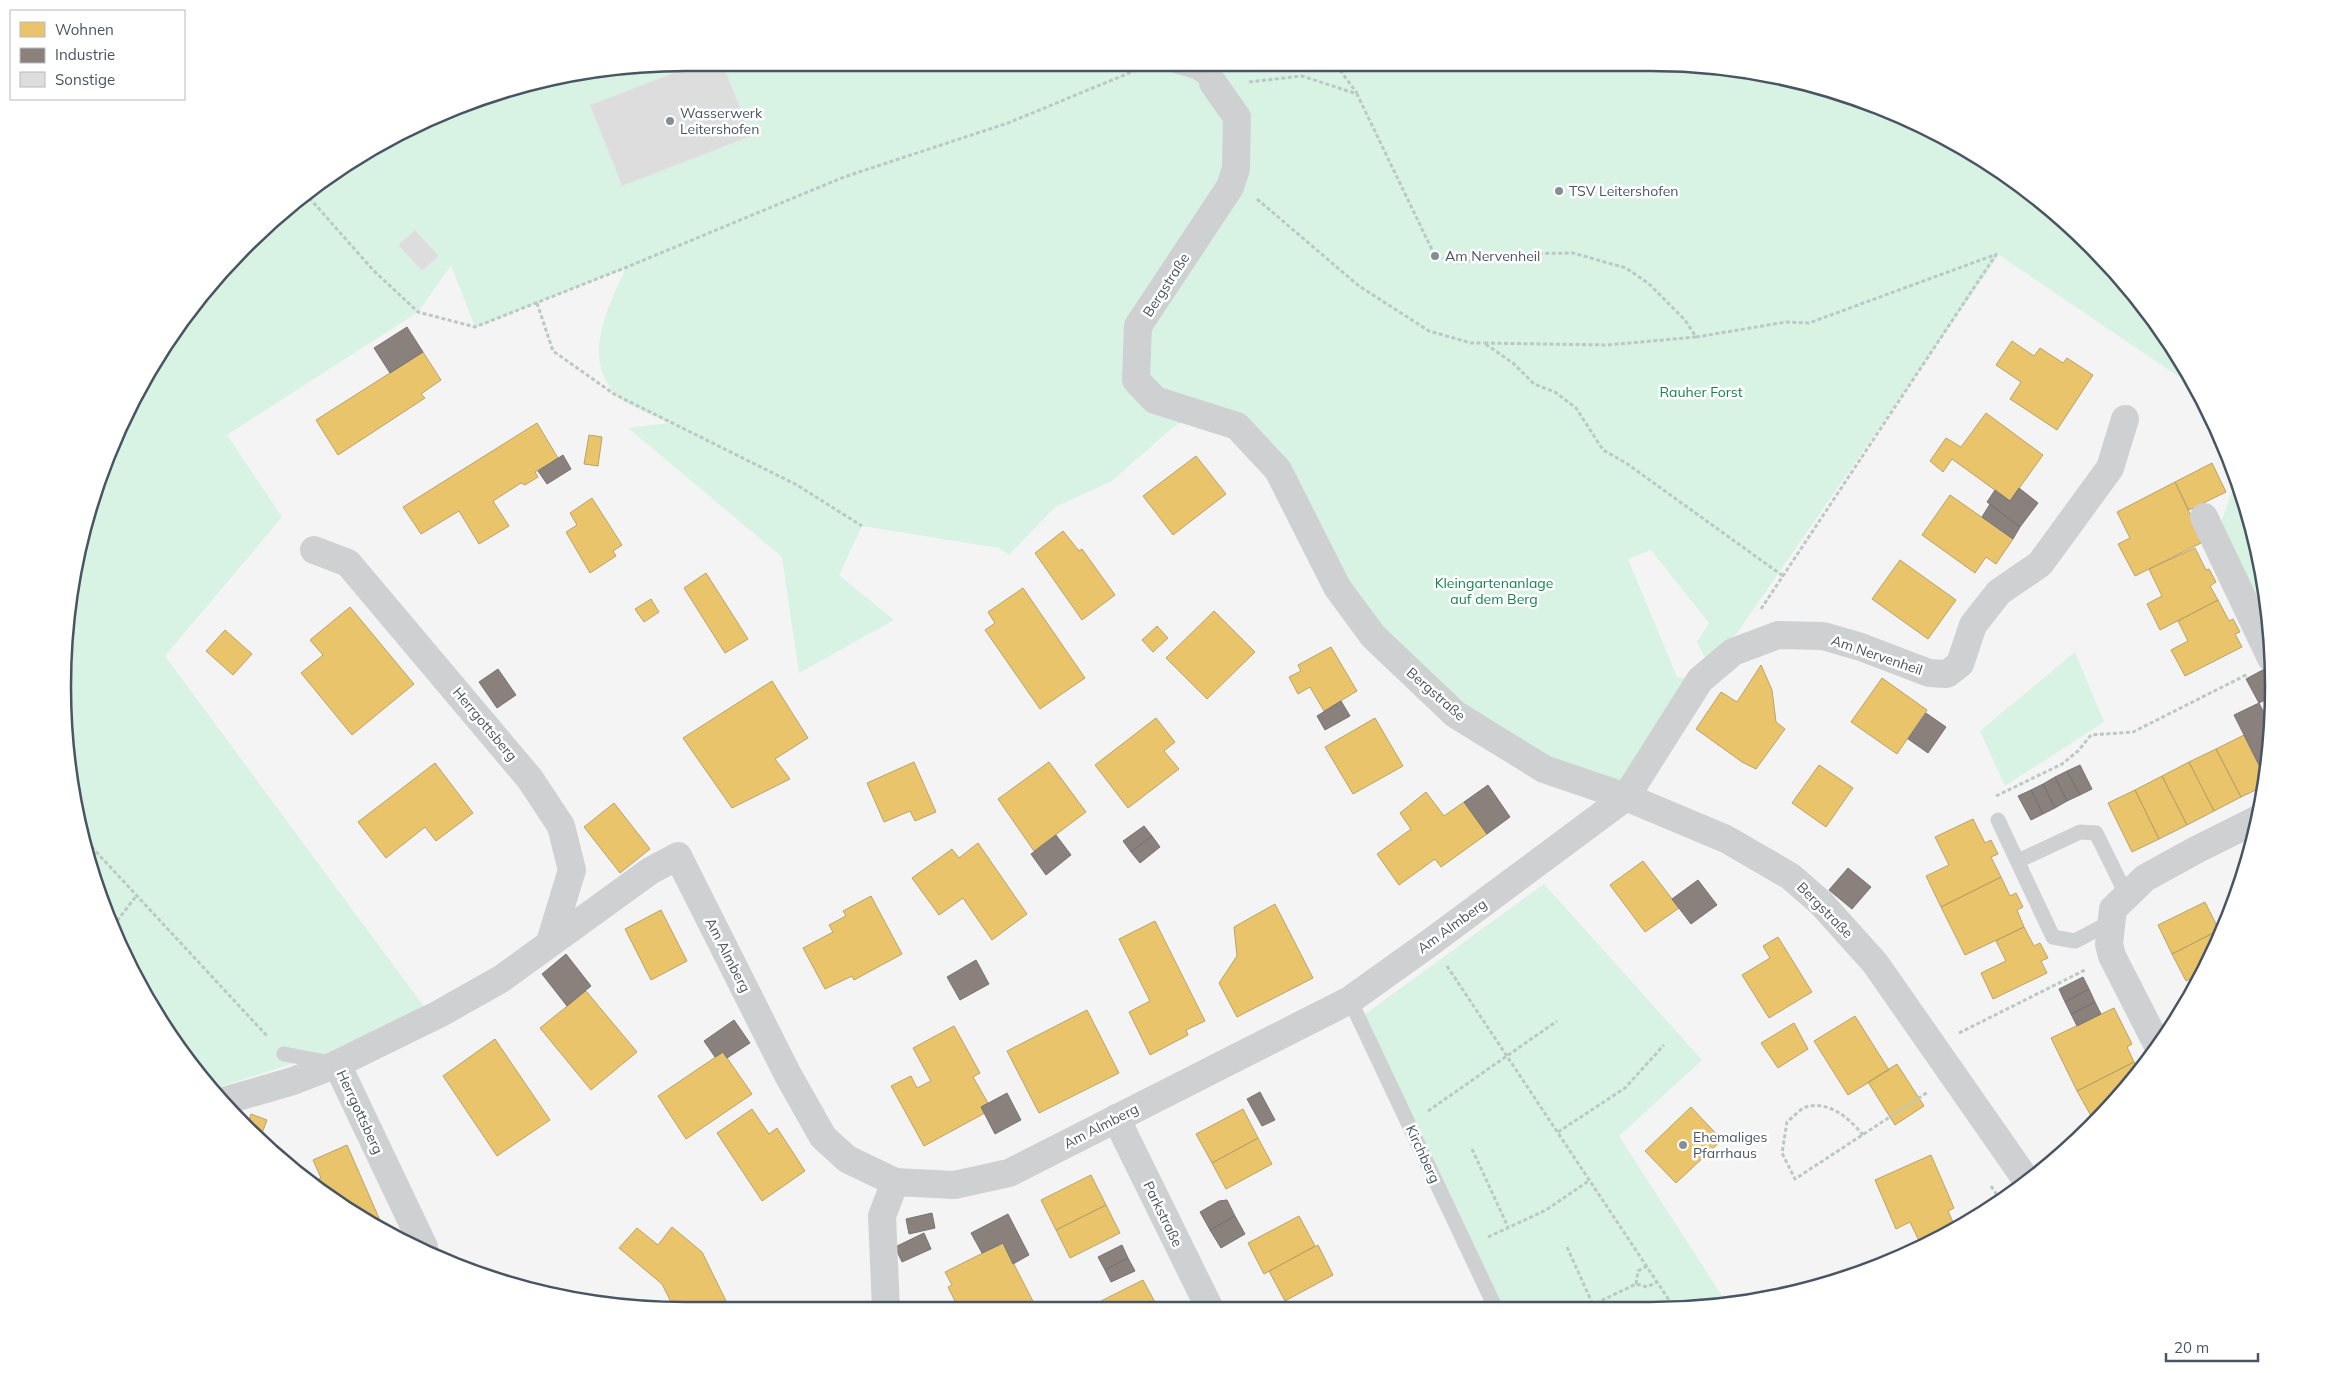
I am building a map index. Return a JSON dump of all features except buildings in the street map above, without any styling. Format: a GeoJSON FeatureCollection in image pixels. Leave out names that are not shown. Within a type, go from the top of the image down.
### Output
{"type":"FeatureCollection","features":[{"type":"Feature","properties":{"kind":"street","name":"Bergstraße"},"geometry":{"type":"LineString","coordinates":[[1213,83],[1237,117],[1236,169],[1230,187],[1138,326],[1136,380],[1155,400],[1237,426],[1278,470],[1336,586],[1373,636],[1455,714],[1544,769],[1626,797],[1726,839],[1790,876],[1821,903],[1875,962],[2023,1176]]}},
{"type":"Feature","properties":{"kind":"street","name":"Am Nervenheil"},"geometry":{"type":"LineString","coordinates":[[1626,797],[1700,680],[1733,652],[1778,635],[1823,636],[1861,647],[1929,673],[1947,674],[1960,664],[1973,625],[2000,592],[2040,564],[2110,468],[2125,419]]}},
{"type":"Feature","properties":{"kind":"street"},"geometry":{"type":"LineString","coordinates":[[2204,517],[2262,665]]}},
{"type":"Feature","properties":{"kind":"street","name":"Herrgottsberg"},"geometry":{"type":"LineString","coordinates":[[314,550],[348,563],[530,779],[562,826],[572,870],[550,942]]}},
{"type":"Feature","properties":{"kind":"street","name":"Am Almberg"},"geometry":{"type":"LineString","coordinates":[[678,856],[788,1075],[822,1137],[848,1159],[895,1182],[954,1185],[1009,1173],[1350,1000],[1626,797]]}},
{"type":"Feature","properties":{"kind":"street"},"geometry":{"type":"LineString","coordinates":[[2154,1038],[2112,956],[2109,944],[2113,909],[2145,878],[2249,823]]}},
{"type":"Feature","properties":{"kind":"street","name":"Herrgottsberg"},"geometry":{"type":"LineString","coordinates":[[421,1241],[337,1064],[439,1014],[501,979],[650,871],[678,856]]}},
{"type":"Feature","properties":{"kind":"street"},"geometry":{"type":"LineString","coordinates":[[230,1099],[293,1081],[337,1064]]}},
{"type":"Feature","properties":{"kind":"street","name":"Parkstraße"},"geometry":{"type":"LineString","coordinates":[[1116,1118],[1207,1302]]}},
{"type":"Feature","properties":{"kind":"street"},"geometry":{"type":"LineString","coordinates":[[886,1302],[882,1216],[895,1182]]}},
{"type":"Feature","properties":{"kind":"lane"},"geometry":{"type":"LineString","coordinates":[[1195,71],[1213,83]]}},
{"type":"Feature","properties":{"kind":"lane"},"geometry":{"type":"LineString","coordinates":[[1998,820],[2053,937],[2075,941],[2111,922]]}},
{"type":"Feature","properties":{"kind":"lane"},"geometry":{"type":"LineString","coordinates":[[2018,861],[2080,832],[2096,833],[2127,896]]}},
{"type":"Feature","properties":{"kind":"lane","name":"Kirchberg"},"geometry":{"type":"LineString","coordinates":[[1350,1000],[1493,1302]]}},
{"type":"Feature","properties":{"kind":"lane"},"geometry":{"type":"LineString","coordinates":[[284,1054],[337,1064]]}},
{"type":"Feature","properties":{"kind":"path"},"geometry":{"type":"LineString","coordinates":[[311,199],[373,270],[418,312],[475,326],[537,303],[844,177],[1008,123],[1134,71]]}},
{"type":"Feature","properties":{"kind":"path"},"geometry":{"type":"LineString","coordinates":[[1340,71],[1357,94],[1435,256],[1459,263],[1509,254],[1572,253],[1626,268],[1648,283],[1685,320],[1696,337]]}},
{"type":"Feature","properties":{"kind":"path"},"geometry":{"type":"LineString","coordinates":[[1270,78],[1302,76],[1357,94]]}},
{"type":"Feature","properties":{"kind":"path"},"geometry":{"type":"LineString","coordinates":[[1233,178],[1359,286],[1428,331],[1471,343],[1607,344],[1696,337],[1786,322],[1809,324],[1997,253],[1733,652]]}},
{"type":"Feature","properties":{"kind":"path"},"geometry":{"type":"LineString","coordinates":[[537,303],[553,350],[614,394],[797,485],[862,526]]}},
{"type":"Feature","properties":{"kind":"path"},"geometry":{"type":"LineString","coordinates":[[1484,343],[1513,363],[1534,384],[1555,392],[1576,408],[1602,450],[1626,464],[1783,576]]}},
{"type":"Feature","properties":{"kind":"path"},"geometry":{"type":"LineString","coordinates":[[1998,820],[1994,797],[2062,764],[2078,751],[2091,736],[2133,732],[2262,665]]}},
{"type":"Feature","properties":{"kind":"path"},"geometry":{"type":"LineString","coordinates":[[93,848],[284,1054]]}},
{"type":"Feature","properties":{"kind":"path"},"geometry":{"type":"LineString","coordinates":[[117,920],[137,896]]}},
{"type":"Feature","properties":{"kind":"path"},"geometry":{"type":"LineString","coordinates":[[1431,942],[1670,1301]]}},
{"type":"Feature","properties":{"kind":"path"},"geometry":{"type":"LineString","coordinates":[[1932,1046],[2112,956]]}},
{"type":"Feature","properties":{"kind":"path"},"geometry":{"type":"LineString","coordinates":[[1409,1125],[1556,1021]]}},
{"type":"Feature","properties":{"kind":"path"},"geometry":{"type":"LineString","coordinates":[[1558,1132],[1625,1088],[1664,1046]]}},
{"type":"Feature","properties":{"kind":"path"},"geometry":{"type":"LineString","coordinates":[[1863,1135],[1850,1119],[1828,1108],[1806,1108],[1787,1122],[1782,1153],[1795,1179],[1863,1135],[1953,1076]]}},
{"type":"Feature","properties":{"kind":"path"},"geometry":{"type":"LineString","coordinates":[[1472,1149],[1508,1226],[1546,1210],[1590,1180]]}},
{"type":"Feature","properties":{"kind":"path"},"geometry":{"type":"LineString","coordinates":[[1567,1247],[1592,1302]]}},
{"type":"Feature","properties":{"kind":"path"},"geometry":{"type":"LineString","coordinates":[[1636,1284],[1638,1271],[1646,1266]]}},
{"type":"Feature","properties":{"kind":"path"},"geometry":{"type":"LineString","coordinates":[[1599,1302],[1636,1284],[1647,1287],[1657,1282]]}},
{"type":"Feature","properties":{"kind":"green space"},"geometry":{"type":"Polygon","coordinates":[[[686,71],[1650,71],[1730,77],[1770,83],[1809,92],[1885,118],[1957,154],[2024,198],[2085,251],[2112,281],[2138,312],[2182,379],[1999,255],[1737,633],[1708,664],[1697,642],[1709,623],[1651,550],[1628,559],[1677,677],[1700,680],[1626,797],[1544,769],[1373,636],[1278,470],[1197,413],[1171,429],[1112,481],[1055,507],[1009,555],[999,548],[862,526],[839,575],[894,620],[799,673],[782,557],[628,428],[669,423],[619,398],[613,393],[606,381],[599,353],[600,338],[608,309],[626,268],[475,327],[451,265],[418,312],[227,435],[282,517],[165,656],[425,1008],[335,1050],[220,1087],[198,1061],[175,1028],[135,959],[118,922],[92,846],[83,807],[77,767],[71,686],[77,606],[83,566],[92,527],[104,489],[118,451],[135,414],[175,345],[198,312],[224,281],[251,251],[281,224],[312,198],[345,175],[414,135],[451,118],[489,104],[527,92],[566,83],[646,73],[686,71]]]}},
{"type":"Feature","properties":{"kind":"green space"},"geometry":{"type":"Polygon","coordinates":[[[2232,490],[2244,527],[2253,566],[2262,640],[2215,540],[2232,490]]]}},
{"type":"Feature","properties":{"kind":"green space"},"geometry":{"type":"Polygon","coordinates":[[[2075,652],[2104,722],[2005,786],[1980,731],[2075,652]]]}},
{"type":"Feature","properties":{"kind":"green space"},"geometry":{"type":"Polygon","coordinates":[[[1544,884],[1702,1060],[1619,1136],[1723,1297],[1650,1302],[1500,1302],[1364,1015],[1544,884]]]}},
{"type":"Feature","properties":{"kind":"place","name":"Wasserwerk Leitershofen"},"geometry":{"type":"Point","coordinates":[670,121]}},
{"type":"Feature","properties":{"kind":"place","name":"TSV Leitershofen"},"geometry":{"type":"Point","coordinates":[1559,191]}},
{"type":"Feature","properties":{"kind":"place","name":"Am Nervenheil"},"geometry":{"type":"Point","coordinates":[1435,256]}},
{"type":"Feature","properties":{"kind":"place","name":"Ehemaliges Pfarrhaus"},"geometry":{"type":"Point","coordinates":[1683,1145]}},
{"type":"Feature","properties":{"kind":"park label","name":"Rauher Forst"},"geometry":{"type":"Point","coordinates":[1701,392]}},
{"type":"Feature","properties":{"kind":"park label","name":"Kleingartenanlage auf dem Berg"},"geometry":{"type":"Point","coordinates":[1494,592]}}]}
